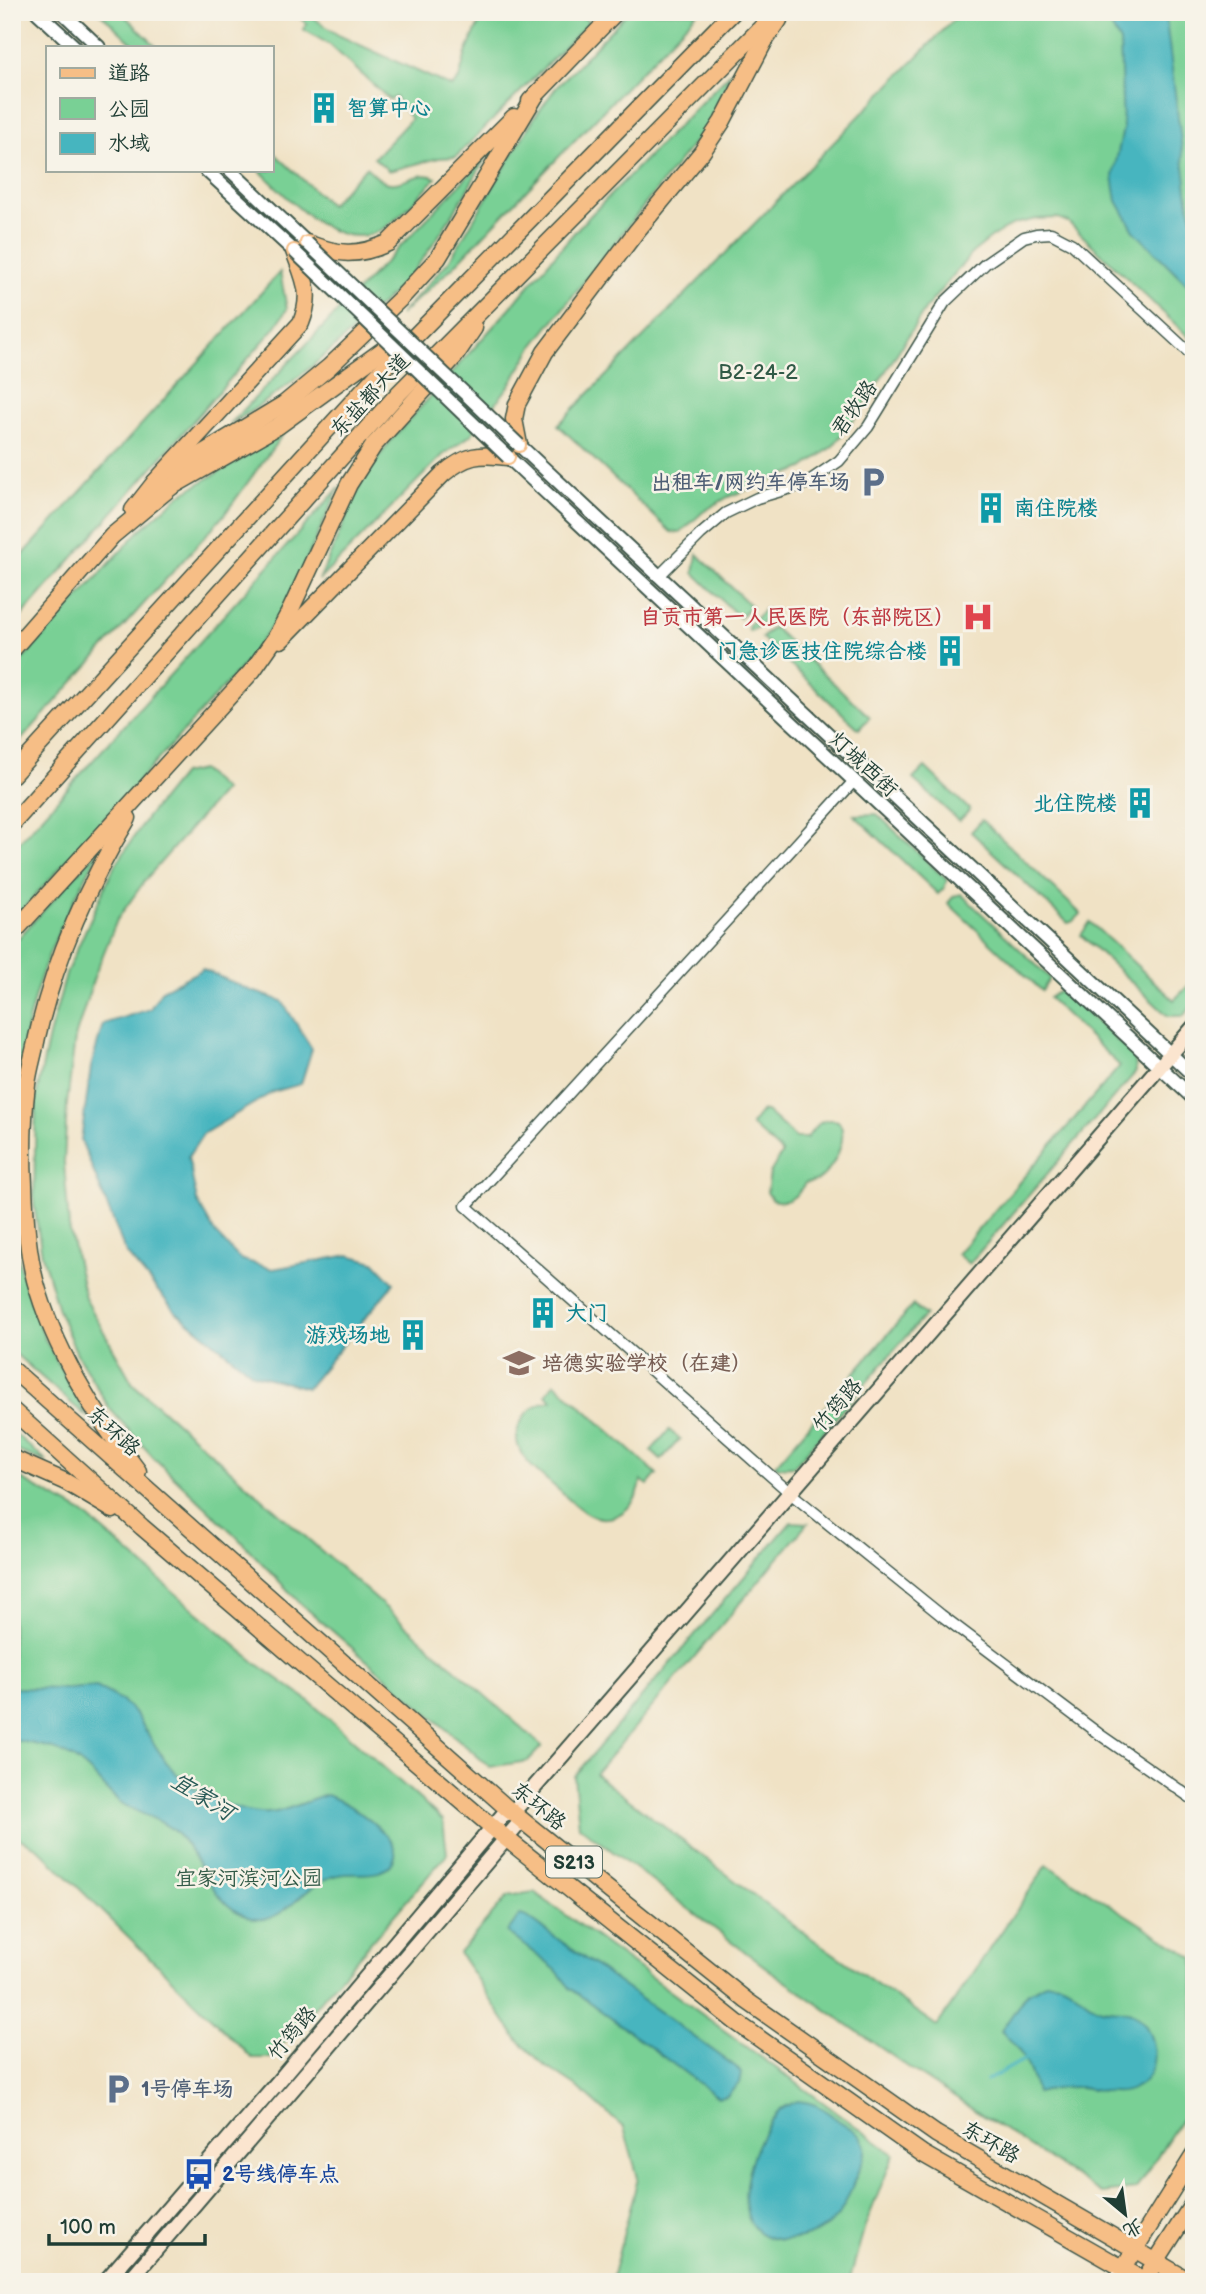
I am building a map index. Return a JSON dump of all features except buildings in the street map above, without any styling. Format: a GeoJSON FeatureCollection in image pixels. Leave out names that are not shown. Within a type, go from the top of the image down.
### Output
{"type":"FeatureCollection","features":[{"type":"Feature","properties":{"kind":"main road"},"geometry":{"type":"LineString","coordinates":[[12,650],[112,536],[155,482],[301,323],[307,306],[300,247],[349,254],[388,243],[616,12]]}},
{"type":"Feature","properties":{"kind":"main road","name":"东盐都大道"},"geometry":{"type":"LineString","coordinates":[[12,775],[377,374],[733,12]]}},
{"type":"Feature","properties":{"kind":"main road","name":"东盐都大道"},"geometry":{"type":"LineString","coordinates":[[12,824],[398,394],[777,12]]}},
{"type":"Feature","properties":{"kind":"main road"},"geometry":{"type":"LineString","coordinates":[[12,934],[253,670],[443,474],[459,461],[483,453],[513,451],[517,404],[545,352],[636,232],[702,152],[722,122],[764,42],[785,12]]}},
{"type":"Feature","properties":{"kind":"main road"},"geometry":{"type":"LineString","coordinates":[[155,482],[284,404],[329,367],[401,298],[438,258],[537,93]]}},
{"type":"Feature","properties":{"kind":"main road"},"geometry":{"type":"LineString","coordinates":[[253,670],[290,611],[349,484],[374,444],[455,356],[503,289]]}},
{"type":"Feature","properties":{"kind":"main road"},"geometry":{"type":"LineString","coordinates":[[112,536],[171,487],[278,426],[448,302]]}},
{"type":"Feature","properties":{"kind":"main road"},"geometry":{"type":"LineString","coordinates":[[145,790],[92,881],[59,958],[27,1082],[22,1149],[25,1230],[35,1281],[55,1333],[107,1431],[163,1503]]}},
{"type":"Feature","properties":{"kind":"main road","name":"竹筠路"},"geometry":{"type":"LineString","coordinates":[[105,2282],[278,2082],[492,1827],[514,1814],[789,1492],[1194,1027]]}},
{"type":"Feature","properties":{"kind":"main road","name":"东环路"},"geometry":{"type":"LineString","coordinates":[[12,1369],[514,1814],[747,2001],[936,2134],[1191,2282]]}},
{"type":"Feature","properties":{"kind":"main road","name":"东环路"},"geometry":{"type":"LineString","coordinates":[[12,1410],[142,1527],[506,1839],[736,2022],[913,2147],[1119,2275],[1146,2281]]}},
{"type":"Feature","properties":{"kind":"main road"},"geometry":{"type":"LineString","coordinates":[[12,1458],[66,1482],[142,1527]]}},
{"type":"Feature","properties":{"kind":"main road","name":"竹筠路"},"geometry":{"type":"LineString","coordinates":[[128,2282],[506,1839],[514,1814]]}},
{"type":"Feature","properties":{"kind":"main road"},"geometry":{"type":"LineString","coordinates":[[1119,2275],[1194,2155]]}},
{"type":"Feature","properties":{"kind":"main road"},"geometry":{"type":"LineString","coordinates":[[1146,2281],[1194,2202]]}},
{"type":"Feature","properties":{"kind":"street"},"geometry":{"type":"LineString","coordinates":[[37,12],[74,46]]}},
{"type":"Feature","properties":{"kind":"street"},"geometry":{"type":"LineString","coordinates":[[62,12],[98,46]]}},
{"type":"Feature","properties":{"kind":"street"},"geometry":{"type":"LineString","coordinates":[[208,172],[300,247]]}},
{"type":"Feature","properties":{"kind":"street"},"geometry":{"type":"LineString","coordinates":[[232,172],[300,247],[513,451]]}},
{"type":"Feature","properties":{"kind":"street","name":"君牧路"},"geometry":{"type":"LineString","coordinates":[[659,576],[726,513],[757,498],[805,484],[839,461],[868,427],[945,302],[967,279],[1008,246],[1024,237],[1051,233],[1072,244],[1194,357]]}},
{"type":"Feature","properties":{"kind":"street","name":"灯城西街"},"geometry":{"type":"LineString","coordinates":[[513,451],[659,576],[1194,1076]]}},
{"type":"Feature","properties":{"kind":"street","name":"灯城西街"},"geometry":{"type":"LineString","coordinates":[[513,451],[854,781],[1194,1099]]}},
{"type":"Feature","properties":{"kind":"street"},"geometry":{"type":"LineString","coordinates":[[854,781],[466,1206],[789,1492],[941,1615],[1099,1734],[1194,1800]]}},
{"type":"Feature","properties":{"kind":"green space"},"geometry":{"type":"Polygon","coordinates":[[[99,12],[121,12],[156,46],[135,46],[99,12]]]}},
{"type":"Feature","properties":{"kind":"green space"},"geometry":{"type":"Polygon","coordinates":[[[293,12],[305,12],[338,35],[452,87],[459,79],[466,53],[484,12],[555,12],[561,16],[582,16],[589,22],[456,157],[439,158],[389,171],[374,158],[411,119],[395,97],[390,100],[330,45],[303,29],[307,24],[293,12]]]}},
{"type":"Feature","properties":{"kind":"green space"},"geometry":{"type":"Polygon","coordinates":[[[628,12],[698,12],[453,267],[400,315],[449,261],[534,118],[555,89],[628,12]]]}},
{"type":"Feature","properties":{"kind":"green space","name":"B2-24-2"},"geometry":{"type":"Polygon","coordinates":[[[961,12],[1189,12],[1194,48],[1194,342],[1068,222],[1058,218],[1014,224],[972,253],[926,308],[861,410],[833,446],[803,468],[728,497],[703,512],[680,533],[671,532],[558,425],[961,12]]]}},
{"type":"Feature","properties":{"kind":"green space"},"geometry":{"type":"Polygon","coordinates":[[[732,71],[707,126],[534,345],[509,386],[471,435],[443,455],[319,580],[362,481],[391,440],[578,228],[732,71]]]}},
{"type":"Feature","properties":{"kind":"green space"},"geometry":{"type":"Polygon","coordinates":[[[273,152],[330,205],[366,167],[380,179],[391,183],[424,175],[436,178],[393,222],[368,235],[350,236],[333,231],[300,209],[261,172],[273,172],[273,152]]]}},
{"type":"Feature","properties":{"kind":"green space"},"geometry":{"type":"Polygon","coordinates":[[[486,157],[439,236],[402,284],[300,376],[230,424],[486,157]]]}},
{"type":"Feature","properties":{"kind":"green space"},"geometry":{"type":"Polygon","coordinates":[[[280,272],[287,309],[275,328],[12,627],[12,567],[280,272]]]}},
{"type":"Feature","properties":{"kind":"green space"},"geometry":{"type":"Polygon","coordinates":[[[283,434],[224,515],[12,750],[12,671],[140,530],[180,495],[283,434]]]}},
{"type":"Feature","properties":{"kind":"green space"},"geometry":{"type":"Polygon","coordinates":[[[339,488],[285,607],[248,660],[12,921],[12,850],[339,488]]]}},
{"type":"Feature","properties":{"kind":"green space"},"geometry":{"type":"Polygon","coordinates":[[[697,554],[751,606],[740,618],[694,573],[697,554]]]}},
{"type":"Feature","properties":{"kind":"green space"},"geometry":{"type":"Polygon","coordinates":[[[765,609],[769,611],[766,617],[749,631],[748,626],[765,609]]]}},
{"type":"Feature","properties":{"kind":"green space"},"geometry":{"type":"Polygon","coordinates":[[[773,627],[870,717],[859,729],[762,638],[773,627]]]}},
{"type":"Feature","properties":{"kind":"green space"},"geometry":{"type":"Polygon","coordinates":[[[925,767],[970,810],[959,821],[913,779],[925,767]]]}},
{"type":"Feature","properties":{"kind":"green space"},"geometry":{"type":"Polygon","coordinates":[[[201,770],[224,790],[146,879],[117,920],[94,977],[75,1038],[67,1104],[64,1163],[69,1227],[85,1298],[133,1384],[542,1746],[528,1761],[490,1767],[300,1603],[235,1535],[154,1458],[109,1408],[77,1354],[58,1310],[42,1255],[34,1205],[36,1097],[49,1036],[67,971],[113,869],[147,817],[182,774],[201,770]]]}},
{"type":"Feature","properties":{"kind":"green space"},"geometry":{"type":"Polygon","coordinates":[[[877,814],[947,880],[938,894],[854,815],[877,814]]]}},
{"type":"Feature","properties":{"kind":"green space"},"geometry":{"type":"Polygon","coordinates":[[[982,820],[1081,914],[1074,921],[1068,923],[971,832],[982,820]]]}},
{"type":"Feature","properties":{"kind":"green space"},"geometry":{"type":"Polygon","coordinates":[[[102,846],[60,929],[34,998],[24,1040],[12,1125],[12,945],[102,846]]]}},
{"type":"Feature","properties":{"kind":"green space"},"geometry":{"type":"Polygon","coordinates":[[[961,894],[1050,978],[1042,991],[948,903],[954,896],[961,894]]]}},
{"type":"Feature","properties":{"kind":"green space"},"geometry":{"type":"Polygon","coordinates":[[[1090,922],[1174,1000],[1194,980],[1194,1004],[1183,1016],[1168,1016],[1081,935],[1090,922]]]}},
{"type":"Feature","properties":{"kind":"green space"},"geometry":{"type":"Polygon","coordinates":[[[1062,989],[1135,1057],[1136,1072],[969,1264],[957,1254],[1120,1066],[1049,998],[1062,989]]]}},
{"type":"Feature","properties":{"kind":"green space"},"geometry":{"type":"Polygon","coordinates":[[[762,1111],[766,1111],[796,1138],[807,1138],[823,1121],[838,1121],[841,1128],[838,1154],[828,1170],[816,1181],[805,1183],[796,1195],[788,1200],[772,1200],[767,1192],[770,1173],[782,1153],[751,1125],[762,1111]]]}},
{"type":"Feature","properties":{"kind":"green space"},"geometry":{"type":"Polygon","coordinates":[[[12,1231],[24,1283],[45,1339],[87,1417],[12,1351],[12,1231]]]}},
{"type":"Feature","properties":{"kind":"green space"},"geometry":{"type":"Polygon","coordinates":[[[913,1305],[925,1315],[794,1466],[775,1465],[913,1305]]]}},
{"type":"Feature","properties":{"kind":"green space"},"geometry":{"type":"Polygon","coordinates":[[[555,1383],[657,1474],[648,1485],[641,1480],[636,1498],[624,1512],[616,1516],[598,1517],[583,1511],[523,1456],[517,1437],[518,1429],[527,1413],[534,1407],[552,1400],[546,1394],[555,1383]]]}},
{"type":"Feature","properties":{"kind":"green space"},"geometry":{"type":"Polygon","coordinates":[[[669,1430],[680,1439],[661,1460],[651,1451],[669,1430]]]}},
{"type":"Feature","properties":{"kind":"green space"},"geometry":{"type":"Polygon","coordinates":[[[12,1431],[47,1462],[12,1449],[12,1431]]]}},
{"type":"Feature","properties":{"kind":"green space","name":"宜家河滨河公园"},"geometry":{"type":"Polygon","coordinates":[[[12,1474],[83,1513],[256,1663],[309,1701],[443,1820],[447,1854],[271,2058],[252,2058],[37,1847],[12,1835],[12,1474]]]}},
{"type":"Feature","properties":{"kind":"green space"},"geometry":{"type":"Polygon","coordinates":[[[791,1522],[808,1523],[595,1774],[797,1928],[937,2026],[1047,1865],[1194,1958],[1194,2105],[1184,2115],[1136,2189],[1101,2193],[911,2069],[768,1969],[579,1826],[574,1776],[791,1522]]]}},
{"type":"Feature","properties":{"kind":"green space"},"geometry":{"type":"Polygon","coordinates":[[[534,1892],[894,2154],[864,2229],[849,2282],[611,2282],[638,2178],[624,2128],[580,2089],[544,2065],[517,2039],[459,1953],[508,1896],[534,1892]]]}},
{"type":"Feature","properties":{"kind":"water"},"geometry":{"type":"Polygon","coordinates":[[[1103,12],[1165,12],[1189,206],[1194,224],[1194,291],[1134,231],[1117,201],[1113,176],[1123,129],[1120,42],[1103,12]]]}},
{"type":"Feature","properties":{"kind":"water"},"geometry":{"type":"Polygon","coordinates":[[[203,969],[249,990],[282,1001],[312,1049],[301,1084],[273,1092],[203,1134],[188,1157],[197,1201],[215,1233],[240,1259],[273,1269],[349,1255],[374,1262],[394,1283],[307,1388],[253,1374],[175,1311],[126,1253],[81,1140],[91,1067],[103,1024],[150,1009],[162,990],[203,969]]]}},
{"type":"Feature","properties":{"kind":"water"},"geometry":{"type":"Polygon","coordinates":[[[96,1687],[120,1700],[134,1712],[171,1768],[195,1789],[229,1805],[265,1813],[276,1812],[327,1795],[357,1811],[386,1835],[395,1849],[392,1864],[379,1872],[328,1878],[270,1918],[251,1918],[238,1912],[218,1894],[188,1847],[173,1830],[120,1802],[70,1756],[42,1746],[12,1740],[12,1688],[96,1687]]]}},
{"type":"Feature","properties":{"kind":"water"},"geometry":{"type":"Polygon","coordinates":[[[520,1915],[527,1917],[736,2067],[741,2073],[739,2083],[727,2096],[718,2097],[570,1988],[556,1970],[507,1932],[520,1915]]]}},
{"type":"Feature","properties":{"kind":"water"},"geometry":{"type":"Polygon","coordinates":[[[1047,1982],[1067,1986],[1098,2008],[1130,2012],[1139,2018],[1150,2034],[1154,2054],[1150,2073],[1144,2081],[1122,2092],[1073,2087],[1036,2093],[1024,2059],[1001,2031],[1027,1993],[1047,1982]]]}},
{"type":"Feature","properties":{"kind":"water"},"geometry":{"type":"Polygon","coordinates":[[[797,2101],[820,2107],[855,2131],[863,2142],[865,2154],[847,2200],[834,2220],[808,2236],[778,2239],[760,2233],[750,2222],[746,2207],[746,2189],[749,2170],[763,2134],[782,2109],[797,2101]]]}},
{"type":"Feature","properties":{"kind":"waterway","name":"宜家河"},"geometry":{"type":"LineString","coordinates":[[986,2081],[1029,2057]]}},
{"type":"Feature","properties":{"kind":"place","name":"智算中心"},"geometry":{"type":"Point","coordinates":[324,108]}},
{"type":"Feature","properties":{"kind":"place","name":"出租车/网约车停车场"},"geometry":{"type":"Point","coordinates":[873,482]}},
{"type":"Feature","properties":{"kind":"place","name":"南住院楼"},"geometry":{"type":"Point","coordinates":[991,508]}},
{"type":"Feature","properties":{"kind":"place","name":"自贡市第一人民医院（东部院区）"},"geometry":{"type":"Point","coordinates":[978,617]}},
{"type":"Feature","properties":{"kind":"place","name":"门急诊医技住院综合楼"},"geometry":{"type":"Point","coordinates":[950,651]}},
{"type":"Feature","properties":{"kind":"place","name":"北住院楼"},"geometry":{"type":"Point","coordinates":[1140,803]}},
{"type":"Feature","properties":{"kind":"place","name":"大门"},"geometry":{"type":"Point","coordinates":[543,1313]}},
{"type":"Feature","properties":{"kind":"place","name":"游戏场地"},"geometry":{"type":"Point","coordinates":[413,1335]}},
{"type":"Feature","properties":{"kind":"place","name":"培德实验学校（在建）"},"geometry":{"type":"Point","coordinates":[519,1363]}},
{"type":"Feature","properties":{"kind":"place","name":"1号停车场"},"geometry":{"type":"Point","coordinates":[118,2089]}},
{"type":"Feature","properties":{"kind":"place","name":"2号线停车点"},"geometry":{"type":"Point","coordinates":[199,2174]}}]}
